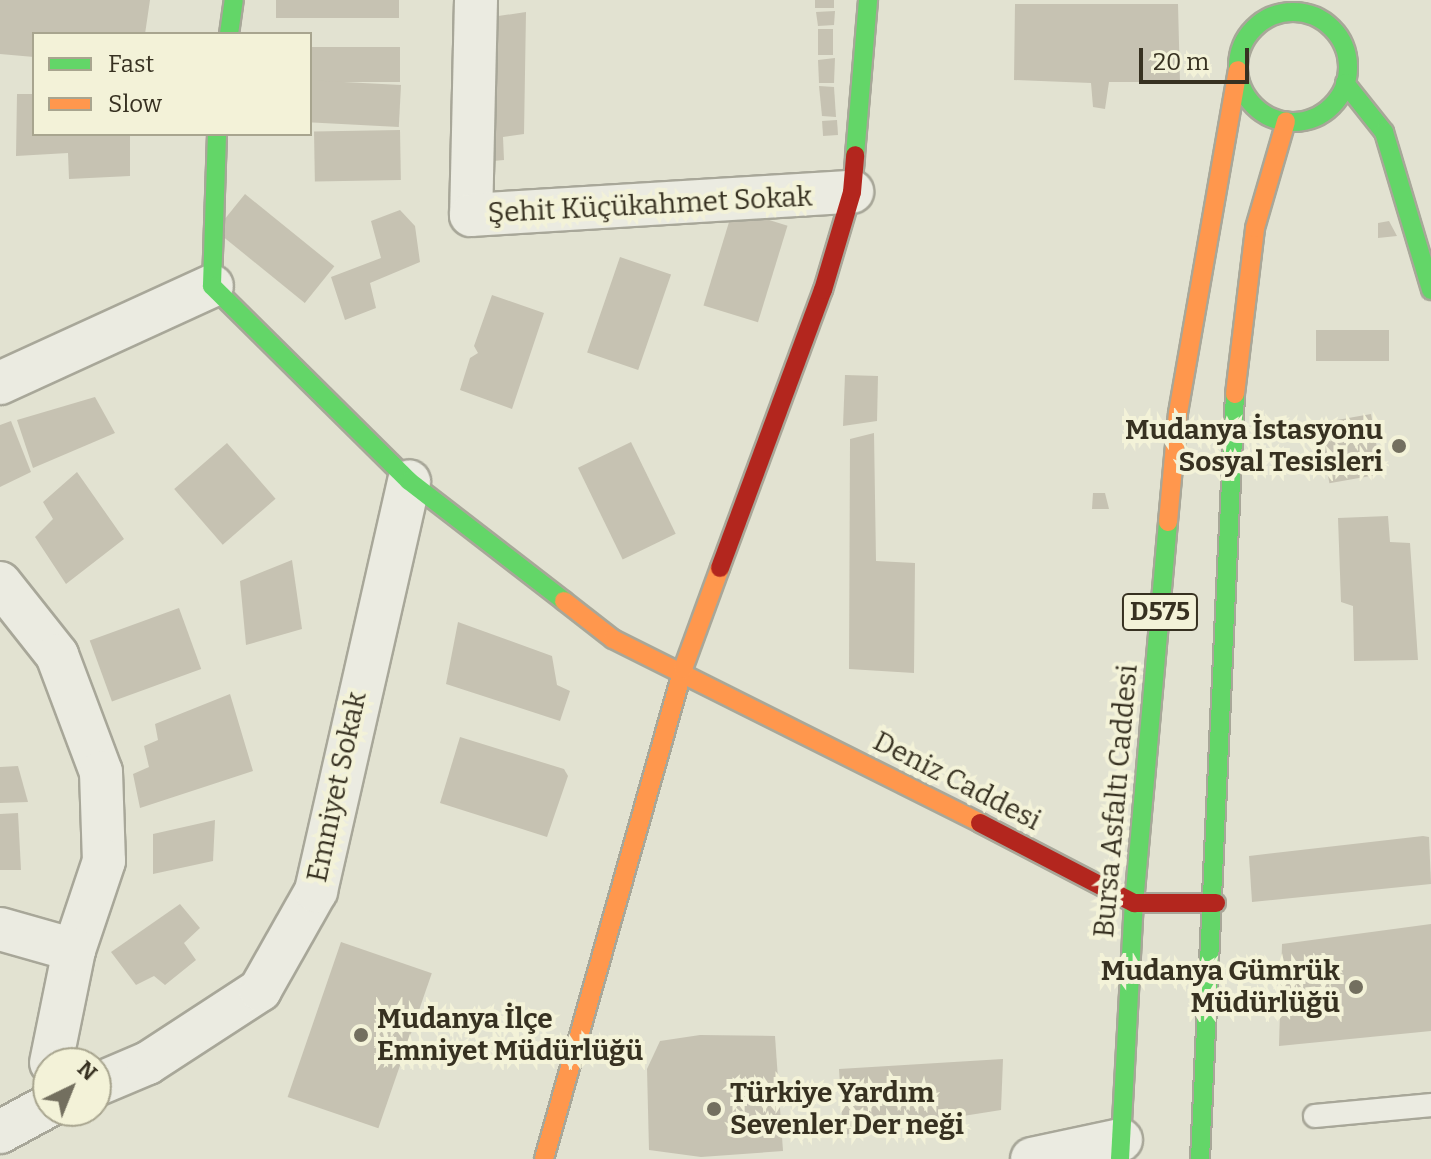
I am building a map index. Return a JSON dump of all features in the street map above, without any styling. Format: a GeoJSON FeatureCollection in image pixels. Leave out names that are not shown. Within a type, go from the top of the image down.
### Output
{"type":"FeatureCollection","features":[{"type":"Feature","properties":{"kind":"main road"},"geometry":{"type":"LineString","coordinates":[[229,32],[234,0]]}},
{"type":"Feature","properties":{"kind":"main road"},"geometry":{"type":"LineString","coordinates":[[544,1159],[683,669],[823,290],[852,192],[868,0]]}},
{"type":"Feature","properties":{"kind":"main road"},"geometry":{"type":"LineString","coordinates":[[1250,32],[1273,0]]}},
{"type":"Feature","properties":{"kind":"main road"},"geometry":{"type":"LineString","coordinates":[[1336,0],[1345,83],[1384,132],[1431,290]]}},
{"type":"Feature","properties":{"kind":"main road"},"geometry":{"type":"LineString","coordinates":[[1250,32],[1272,16],[1298,12],[1316,17],[1342,43]]}},
{"type":"Feature","properties":{"kind":"main road","name":"D575"},"geometry":{"type":"LineString","coordinates":[[1238,70],[1250,32]]}},
{"type":"Feature","properties":{"kind":"main road"},"geometry":{"type":"LineString","coordinates":[[1238,70],[1252,104],[1286,121],[1322,113],[1345,83]]}},
{"type":"Feature","properties":{"kind":"main road","name":"Bursa Asfaltı Caddesi"},"geometry":{"type":"LineString","coordinates":[[1120,1150],[1134,903],[1178,413],[1238,70]]}},
{"type":"Feature","properties":{"kind":"main road","name":"D575"},"geometry":{"type":"LineString","coordinates":[[1200,1159],[1216,903],[1217,696],[1235,397],[1255,228],[1286,121]]}},
{"type":"Feature","properties":{"kind":"main road"},"geometry":{"type":"LineString","coordinates":[[212,286],[217,136]]}},
{"type":"Feature","properties":{"kind":"main road","name":"Deniz Caddesi"},"geometry":{"type":"LineString","coordinates":[[212,286],[409,481],[613,639],[683,669],[1134,903],[1216,903]]}},
{"type":"Feature","properties":{"kind":"street","name":"Şehit Küçükahmet Sokak"},"geometry":{"type":"LineString","coordinates":[[476,0],[471,215],[852,192]]}},
{"type":"Feature","properties":{"kind":"street"},"geometry":{"type":"LineString","coordinates":[[0,383],[212,286]]}},
{"type":"Feature","properties":{"kind":"street","name":"Emniyet Sokak"},"geometry":{"type":"LineString","coordinates":[[112,1078],[148,1063],[260,990],[316,891],[409,481]]}},
{"type":"Feature","properties":{"kind":"street"},"geometry":{"type":"LineString","coordinates":[[0,583],[57,655],[101,772],[104,861],[74,950],[54,1047]]}},
{"type":"Feature","properties":{"kind":"street"},"geometry":{"type":"LineString","coordinates":[[0,929],[74,950]]}},
{"type":"Feature","properties":{"kind":"street"},"geometry":{"type":"LineString","coordinates":[[0,1132],[32,1110]]}},
{"type":"Feature","properties":{"kind":"street"},"geometry":{"type":"LineString","coordinates":[[1032,1159],[1120,1150]]}},
{"type":"Feature","properties":{"kind":"lane"},"geometry":{"type":"LineString","coordinates":[[1315,1116],[1431,1105]]}},
{"type":"Feature","properties":{"kind":"building"},"geometry":{"type":"Polygon","coordinates":[[[0,0],[150,0],[145,32],[32,32],[32,57],[0,54],[0,0]]]}},
{"type":"Feature","properties":{"kind":"building"},"geometry":{"type":"Polygon","coordinates":[[[276,0],[399,0],[399,18],[276,18],[276,0]]]}},
{"type":"Feature","properties":{"kind":"building"},"geometry":{"type":"Polygon","coordinates":[[[815,0],[834,0],[834,8],[815,8],[815,0]]]}},
{"type":"Feature","properties":{"kind":"building"},"geometry":{"type":"Polygon","coordinates":[[[1015,4],[1178,4],[1180,82],[1109,82],[1105,109],[1093,107],[1091,83],[1014,80],[1015,4]]]}},
{"type":"Feature","properties":{"kind":"building"},"geometry":{"type":"Polygon","coordinates":[[[835,11],[834,25],[818,26],[816,12],[835,11]]]}},
{"type":"Feature","properties":{"kind":"building"},"geometry":{"type":"Polygon","coordinates":[[[526,12],[524,134],[503,137],[504,160],[482,162],[478,19],[526,12]]]}},
{"type":"Feature","properties":{"kind":"building"},"geometry":{"type":"Polygon","coordinates":[[[818,29],[833,29],[833,55],[818,55],[818,29]]]}},
{"type":"Feature","properties":{"kind":"building"},"geometry":{"type":"Polygon","coordinates":[[[312,47],[400,47],[400,82],[312,82],[312,47]]]}},
{"type":"Feature","properties":{"kind":"building"},"geometry":{"type":"Polygon","coordinates":[[[835,58],[834,83],[819,83],[818,60],[835,58]]]}},
{"type":"Feature","properties":{"kind":"building"},"geometry":{"type":"Polygon","coordinates":[[[312,80],[401,85],[399,127],[312,122],[312,80]]]}},
{"type":"Feature","properties":{"kind":"building"},"geometry":{"type":"Polygon","coordinates":[[[819,86],[834,87],[836,117],[822,116],[819,86]]]}},
{"type":"Feature","properties":{"kind":"building"},"geometry":{"type":"Polygon","coordinates":[[[17,94],[32,94],[32,136],[130,136],[130,176],[69,179],[68,153],[16,156],[17,94]]]}},
{"type":"Feature","properties":{"kind":"building"},"geometry":{"type":"Polygon","coordinates":[[[837,120],[838,135],[823,136],[822,121],[837,120]]]}},
{"type":"Feature","properties":{"kind":"building"},"geometry":{"type":"Polygon","coordinates":[[[400,130],[401,180],[315,181],[314,132],[400,130]]]}},
{"type":"Feature","properties":{"kind":"building"},"geometry":{"type":"Polygon","coordinates":[[[245,194],[334,266],[305,303],[215,231],[245,194]]]}},
{"type":"Feature","properties":{"kind":"building"},"geometry":{"type":"Polygon","coordinates":[[[733,209],[788,226],[758,322],[703,306],[733,209]]]}},
{"type":"Feature","properties":{"kind":"building"},"geometry":{"type":"Polygon","coordinates":[[[400,210],[415,226],[420,262],[370,283],[376,308],[345,320],[331,277],[381,258],[371,221],[400,210]]]}},
{"type":"Feature","properties":{"kind":"building"},"geometry":{"type":"Polygon","coordinates":[[[1389,221],[1397,236],[1378,238],[1378,223],[1389,221]]]}},
{"type":"Feature","properties":{"kind":"building"},"geometry":{"type":"Polygon","coordinates":[[[620,257],[671,275],[638,370],[587,352],[620,257]]]}},
{"type":"Feature","properties":{"kind":"building"},"geometry":{"type":"Polygon","coordinates":[[[492,295],[544,313],[512,409],[460,390],[470,358],[478,353],[474,346],[492,295]]]}},
{"type":"Feature","properties":{"kind":"building"},"geometry":{"type":"Polygon","coordinates":[[[1316,330],[1389,330],[1389,361],[1316,361],[1316,330]]]}},
{"type":"Feature","properties":{"kind":"building"},"geometry":{"type":"Polygon","coordinates":[[[845,375],[878,376],[877,421],[843,426],[845,375]]]}},
{"type":"Feature","properties":{"kind":"building"},"geometry":{"type":"Polygon","coordinates":[[[95,397],[115,433],[33,468],[17,420],[95,397]]]}},
{"type":"Feature","properties":{"kind":"building"},"geometry":{"type":"Polygon","coordinates":[[[1371,414],[1382,474],[1329,483],[1319,423],[1371,414]]]}},
{"type":"Feature","properties":{"kind":"building"},"geometry":{"type":"Polygon","coordinates":[[[11,421],[31,472],[0,487],[0,425],[11,421]]]}},
{"type":"Feature","properties":{"kind":"building"},"geometry":{"type":"Polygon","coordinates":[[[874,433],[876,561],[915,563],[914,673],[849,669],[850,439],[874,433]]]}},
{"type":"Feature","properties":{"kind":"building"},"geometry":{"type":"Polygon","coordinates":[[[631,442],[676,534],[623,560],[578,468],[631,442]]]}},
{"type":"Feature","properties":{"kind":"building"},"geometry":{"type":"Polygon","coordinates":[[[227,443],[276,499],[223,545],[174,489],[227,443]]]}},
{"type":"Feature","properties":{"kind":"building"},"geometry":{"type":"Polygon","coordinates":[[[77,472],[124,539],[66,584],[35,537],[53,519],[43,502],[77,472]]]}},
{"type":"Feature","properties":{"kind":"building"},"geometry":{"type":"Polygon","coordinates":[[[1093,493],[1105,493],[1109,509],[1092,509],[1093,493]]]}},
{"type":"Feature","properties":{"kind":"building"},"geometry":{"type":"Polygon","coordinates":[[[1388,516],[1390,542],[1410,543],[1418,660],[1354,661],[1353,606],[1341,602],[1338,518],[1388,516]]]}},
{"type":"Feature","properties":{"kind":"building"},"geometry":{"type":"Polygon","coordinates":[[[292,560],[302,629],[246,645],[240,581],[292,560]]]}},
{"type":"Feature","properties":{"kind":"building"},"geometry":{"type":"Polygon","coordinates":[[[179,608],[201,669],[112,702],[90,640],[179,608]]]}},
{"type":"Feature","properties":{"kind":"building"},"geometry":{"type":"Polygon","coordinates":[[[458,622],[552,656],[557,685],[570,691],[560,721],[446,684],[458,622]]]}},
{"type":"Feature","properties":{"kind":"building"},"geometry":{"type":"Polygon","coordinates":[[[230,694],[253,771],[140,808],[133,774],[149,767],[144,746],[158,740],[155,724],[230,694]]]}},
{"type":"Feature","properties":{"kind":"building"},"geometry":{"type":"Polygon","coordinates":[[[460,737],[564,769],[568,776],[547,837],[440,803],[460,737]]]}},
{"type":"Feature","properties":{"kind":"building"},"geometry":{"type":"Polygon","coordinates":[[[18,766],[28,802],[0,803],[0,767],[18,766]]]}},
{"type":"Feature","properties":{"kind":"building"},"geometry":{"type":"Polygon","coordinates":[[[18,813],[21,870],[0,870],[0,814],[18,813]]]}},
{"type":"Feature","properties":{"kind":"building"},"geometry":{"type":"Polygon","coordinates":[[[215,820],[213,861],[153,874],[153,834],[215,820]]]}},
{"type":"Feature","properties":{"kind":"building"},"geometry":{"type":"Polygon","coordinates":[[[1429,837],[1431,884],[1252,902],[1249,856],[1429,837]]]}},
{"type":"Feature","properties":{"kind":"building"},"geometry":{"type":"Polygon","coordinates":[[[180,904],[200,928],[184,943],[196,960],[165,985],[154,976],[136,985],[111,952],[180,904]]]}},
{"type":"Feature","properties":{"kind":"building","name":"Mudanya Gümrük Müdürlüğü"},"geometry":{"type":"Polygon","coordinates":[[[1431,924],[1431,1031],[1279,1046],[1282,944],[1431,924]]]}},
{"type":"Feature","properties":{"kind":"building","name":"Mudanya İlçe Emniyet Müdürlüğü"},"geometry":{"type":"Polygon","coordinates":[[[341,942],[432,973],[378,1128],[288,1097],[341,942]]]}},
{"type":"Feature","properties":{"kind":"building","name":"Türkiye Yardım Sevenler Der neği"},"geometry":{"type":"Polygon","coordinates":[[[700,1035],[775,1036],[783,1151],[701,1157],[649,1150],[647,1069],[660,1041],[700,1035]]]}},
{"type":"Feature","properties":{"kind":"building"},"geometry":{"type":"Polygon","coordinates":[[[1003,1059],[1001,1110],[843,1135],[839,1069],[1003,1059]]]}},
{"type":"Feature","properties":{"kind":"traffic: fast"},"geometry":{"type":"LineString","coordinates":[[229,32],[234,0]]}},
{"type":"Feature","properties":{"kind":"traffic: fast"},"geometry":{"type":"LineString","coordinates":[[855,155],[868,0]]}},
{"type":"Feature","properties":{"kind":"traffic: fast"},"geometry":{"type":"LineString","coordinates":[[1293,12],[1314,16],[1332,28],[1344,46],[1348,67],[1344,88],[1332,106],[1314,118],[1293,122],[1272,118],[1254,106],[1242,88],[1238,67],[1242,46],[1254,28],[1272,16],[1293,12]]}},
{"type":"Feature","properties":{"kind":"traffic: fast"},"geometry":{"type":"LineString","coordinates":[[1345,83],[1384,132],[1431,290]]}},
{"type":"Feature","properties":{"kind":"traffic: fast"},"geometry":{"type":"LineString","coordinates":[[217,136],[212,286],[409,481],[564,601]]}},
{"type":"Feature","properties":{"kind":"traffic: fast"},"geometry":{"type":"LineString","coordinates":[[1200,1159],[1235,394]]}},
{"type":"Feature","properties":{"kind":"traffic: fast"},"geometry":{"type":"LineString","coordinates":[[1120,1159],[1134,903],[1168,522]]}},
{"type":"Feature","properties":{"kind":"traffic: slow"},"geometry":{"type":"LineString","coordinates":[[1168,522],[1178,413],[1238,70]]}},
{"type":"Feature","properties":{"kind":"traffic: slow"},"geometry":{"type":"LineString","coordinates":[[1235,394],[1255,228],[1286,121]]}},
{"type":"Feature","properties":{"kind":"traffic: slow"},"geometry":{"type":"LineString","coordinates":[[544,1159],[683,669],[720,568]]}},
{"type":"Feature","properties":{"kind":"traffic: slow"},"geometry":{"type":"LineString","coordinates":[[564,601],[613,639],[980,823]]}},
{"type":"Feature","properties":{"kind":"traffic: jam"},"geometry":{"type":"LineString","coordinates":[[720,568],[823,290],[852,192],[855,155]]}},
{"type":"Feature","properties":{"kind":"traffic: jam"},"geometry":{"type":"LineString","coordinates":[[980,823],[1134,903],[1216,903]]}},
{"type":"Feature","properties":{"kind":"place","name":"Mudanya İstasyonu Sosyal Tesisleri"},"geometry":{"type":"Point","coordinates":[1399,446]}},
{"type":"Feature","properties":{"kind":"place","name":"Mudanya Gümrük Müdürlüğü"},"geometry":{"type":"Point","coordinates":[1356,987]}},
{"type":"Feature","properties":{"kind":"place","name":"Mudanya İlçe Emniyet Müdürlüğü"},"geometry":{"type":"Point","coordinates":[361,1035]}},
{"type":"Feature","properties":{"kind":"place","name":"Türkiye Yardım Sevenler Der neği"},"geometry":{"type":"Point","coordinates":[714,1109]}}]}
